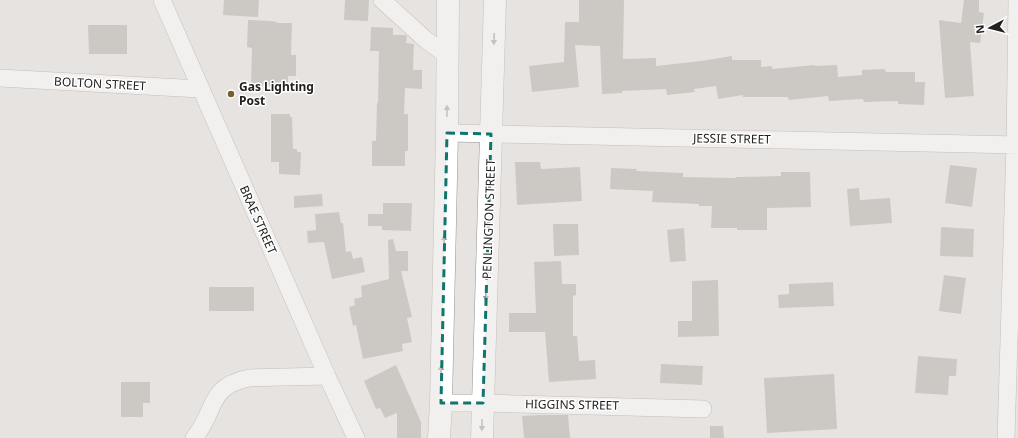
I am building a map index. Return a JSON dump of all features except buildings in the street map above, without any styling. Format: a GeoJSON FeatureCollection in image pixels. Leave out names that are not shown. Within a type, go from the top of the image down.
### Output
{"type":"FeatureCollection","features":[{"type":"Feature","properties":{"kind":"street","name":"BRAE STREET"},"geometry":{"type":"LineString","coordinates":[[162,0],[327,376],[356,438]]}},
{"type":"Feature","properties":{"kind":"street"},"geometry":{"type":"LineString","coordinates":[[382,0],[426,40],[447,55]]}},
{"type":"Feature","properties":{"kind":"street"},"geometry":{"type":"LineString","coordinates":[[439,438],[447,133],[448,0]]}},
{"type":"Feature","properties":{"kind":"street","name":"PENLINGTON STREET"},"geometry":{"type":"LineString","coordinates":[[482,438],[495,0]]}},
{"type":"Feature","properties":{"kind":"street"},"geometry":{"type":"LineString","coordinates":[[1006,438],[1017,145],[1017,0]]}},
{"type":"Feature","properties":{"kind":"street","name":"BOLTON STREET"},"geometry":{"type":"LineString","coordinates":[[0,78],[200,89]]}},
{"type":"Feature","properties":{"kind":"street","name":"JESSIE STREET"},"geometry":{"type":"LineString","coordinates":[[447,133],[1017,145]]}},
{"type":"Feature","properties":{"kind":"street"},"geometry":{"type":"LineString","coordinates":[[194,438],[199,432],[215,398],[226,386],[249,378],[327,376]]}},
{"type":"Feature","properties":{"kind":"street","name":"HIGGINS STREET"},"geometry":{"type":"LineString","coordinates":[[441,403],[703,409]]}},
{"type":"Feature","properties":{"kind":"highlighted area"},"geometry":{"type":"Polygon","coordinates":[[[447,133],[491,134],[483,403],[441,403],[447,133]]]}},
{"type":"Feature","properties":{"kind":"place","name":"Gas Lighting Post"},"geometry":{"type":"Point","coordinates":[231,94]}}]}
